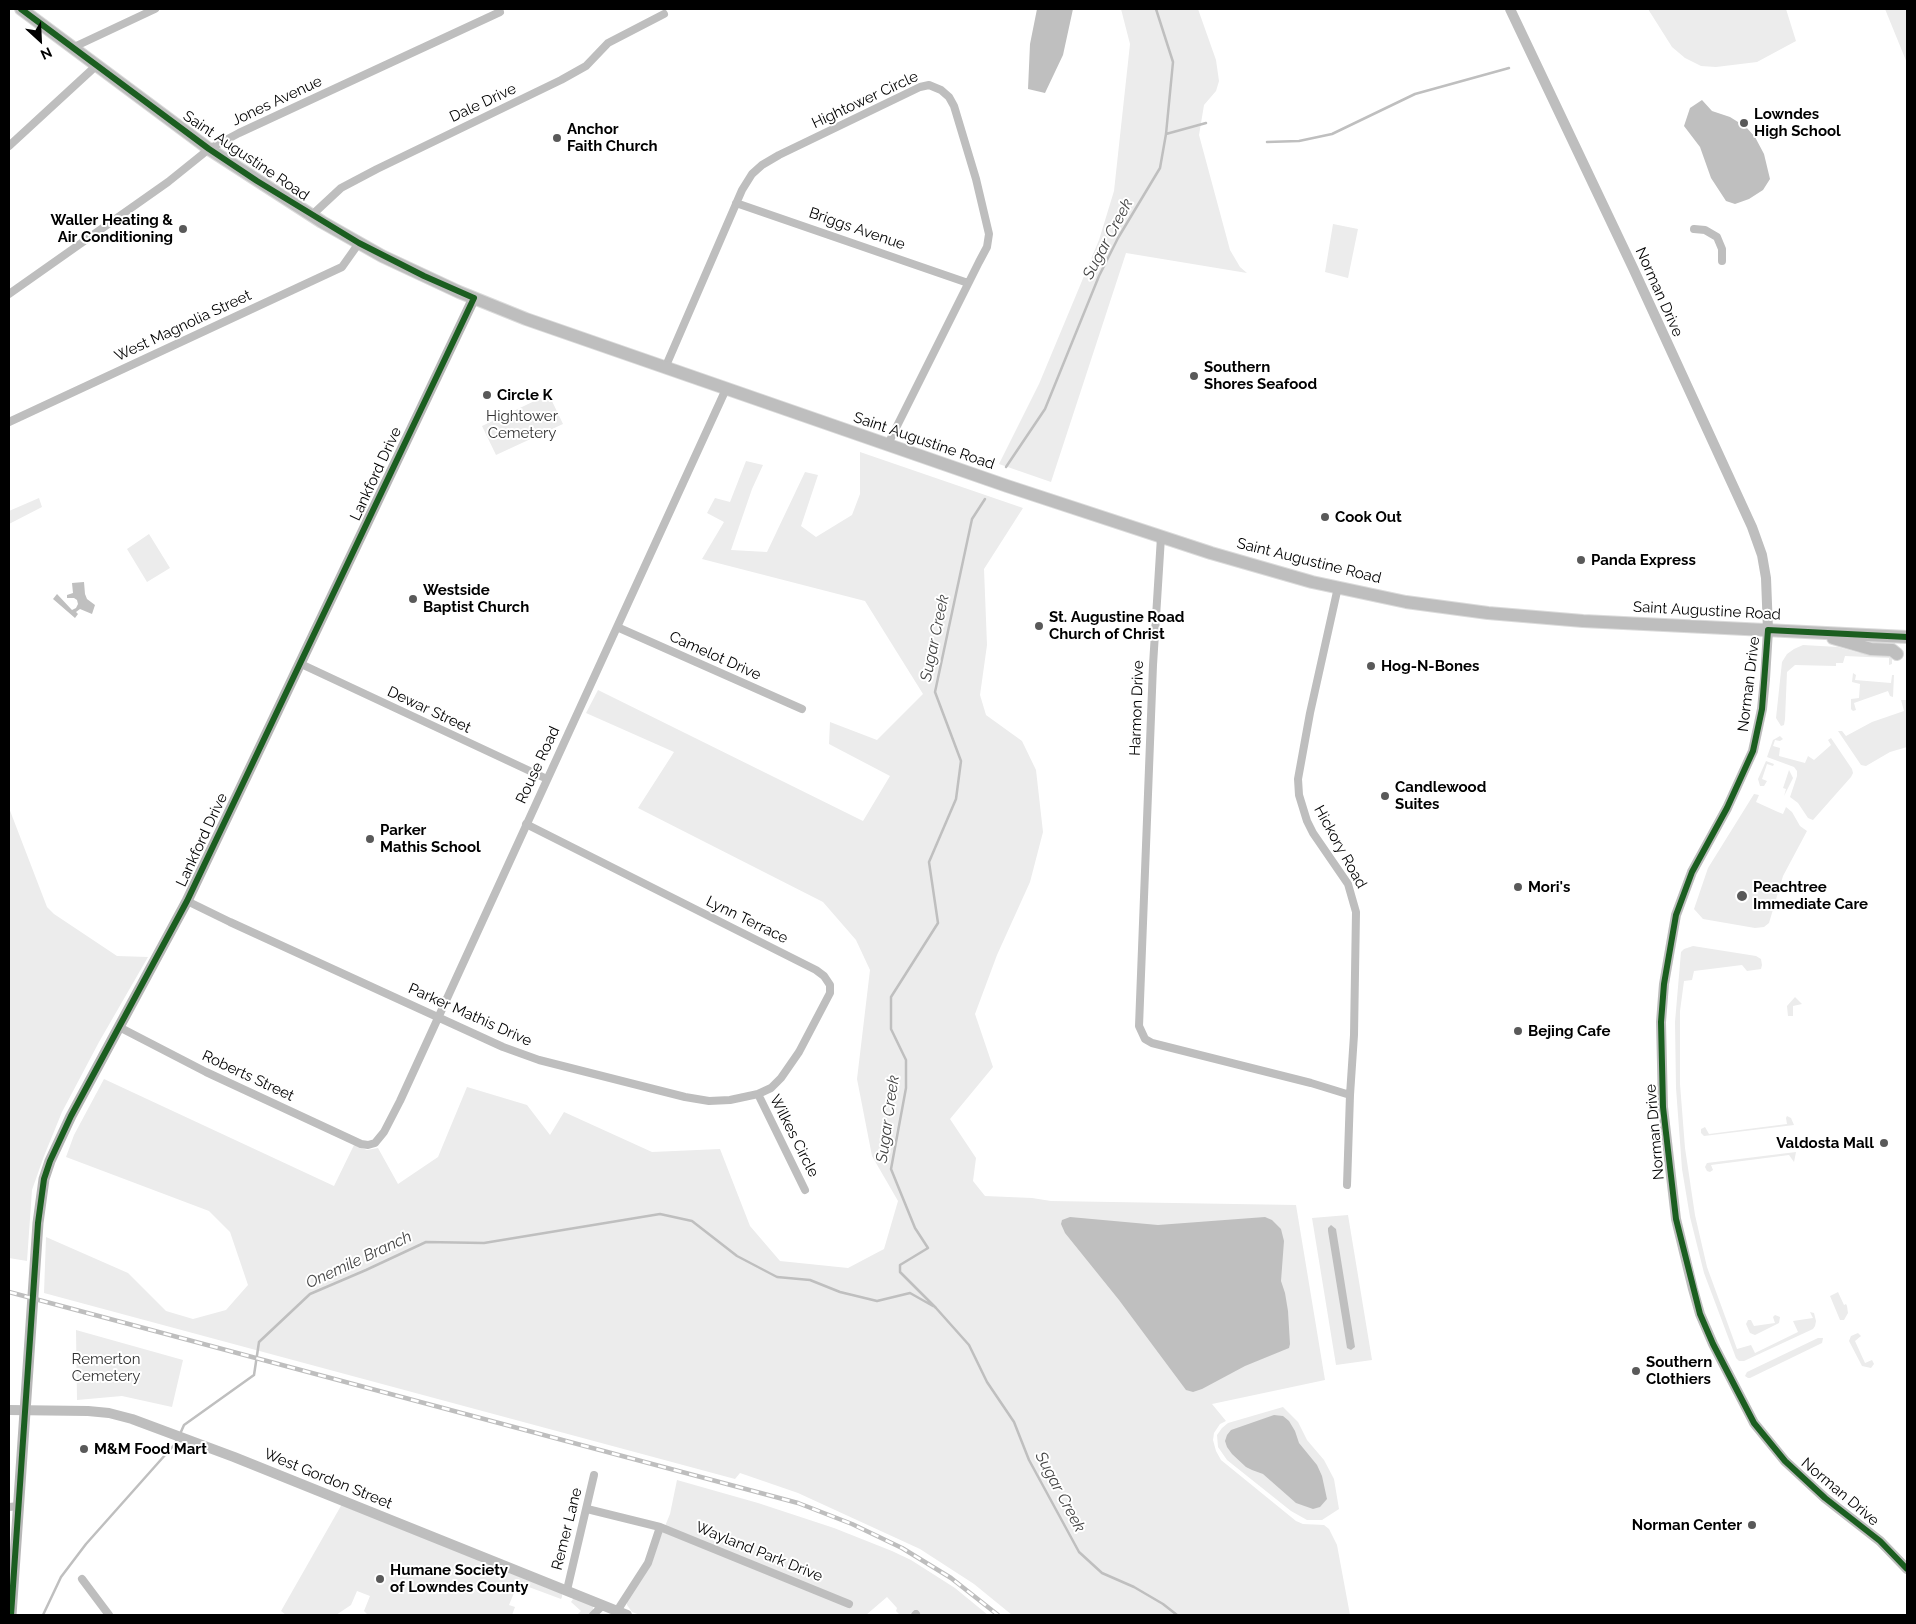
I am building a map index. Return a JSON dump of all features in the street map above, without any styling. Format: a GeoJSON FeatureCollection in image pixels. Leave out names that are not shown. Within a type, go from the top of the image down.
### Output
{"type":"FeatureCollection","features":[{"type":"Feature","properties":{"kind":"main road","name":"Saint Augustine Road"},"geometry":{"type":"LineString","coordinates":[[21,9],[209,149],[359,243],[424,276],[526,319],[887,446],[1220,556],[1312,582],[1406,602],[1488,613],[1583,621],[1907,637]]}},
{"type":"Feature","properties":{"kind":"main road","name":"Lankford Drive"},"geometry":{"type":"LineString","coordinates":[[11,1615],[14,1506],[26,1410],[38,1233],[44,1179],[50,1161],[71,1116],[187,901],[474,298]]}},
{"type":"Feature","properties":{"kind":"main road"},"geometry":{"type":"LineString","coordinates":[[1814,632],[1871,649],[1892,650],[1897,654]]}},
{"type":"Feature","properties":{"kind":"street"},"geometry":{"type":"LineString","coordinates":[[74,48],[155,9]]}},
{"type":"Feature","properties":{"kind":"street","name":"Norman Drive"},"geometry":{"type":"LineString","coordinates":[[1510,9],[1633,268],[1752,527],[1762,555],[1766,578],[1768,630],[1763,699],[1753,751],[1726,808],[1692,872],[1676,915],[1664,984],[1661,1022],[1663,1107],[1676,1219],[1700,1314],[1713,1344],[1754,1423],[1785,1461],[1825,1498],[1880,1541],[1907,1569]]}},
{"type":"Feature","properties":{"kind":"street","name":"Jones Avenue"},"geometry":{"type":"LineString","coordinates":[[9,294],[168,182],[209,149],[239,133],[500,12]]}},
{"type":"Feature","properties":{"kind":"street","name":"Dale Drive"},"geometry":{"type":"LineString","coordinates":[[312,215],[341,188],[561,80],[586,66],[608,42],[664,14]]}},
{"type":"Feature","properties":{"kind":"street"},"geometry":{"type":"LineString","coordinates":[[9,146],[97,65]]}},
{"type":"Feature","properties":{"kind":"street","name":"Hightower Circle"},"geometry":{"type":"LineString","coordinates":[[664,368],[736,203],[746,183],[762,165],[920,86],[929,85],[941,90],[949,97],[954,106],[968,148],[989,234],[987,247],[887,446]]}},
{"type":"Feature","properties":{"kind":"street","name":"Briggs Avenue"},"geometry":{"type":"LineString","coordinates":[[736,203],[968,283]]}},
{"type":"Feature","properties":{"kind":"street"},"geometry":{"type":"LineString","coordinates":[[1694,229],[1705,230],[1718,237],[1722,249],[1722,262]]}},
{"type":"Feature","properties":{"kind":"street","name":"West Magnolia Street"},"geometry":{"type":"LineString","coordinates":[[9,422],[342,266],[359,243]]}},
{"type":"Feature","properties":{"kind":"street","name":"Rouse Road"},"geometry":{"type":"LineString","coordinates":[[368,1145],[375,1143],[384,1132],[726,389]]}},
{"type":"Feature","properties":{"kind":"street","name":"Harmon Drive"},"geometry":{"type":"LineString","coordinates":[[1161,536],[1153,665],[1138,1026],[1145,1039],[1152,1042],[1311,1083],[1350,1095]]}},
{"type":"Feature","properties":{"kind":"street","name":"Hickory Road"},"geometry":{"type":"LineString","coordinates":[[1338,587],[1310,712],[1298,779],[1299,795],[1306,821],[1348,884],[1356,912],[1354,1035],[1347,1185]]}},
{"type":"Feature","properties":{"kind":"street","name":"Camelot Drive"},"geometry":{"type":"LineString","coordinates":[[617,627],[802,709]]}},
{"type":"Feature","properties":{"kind":"street","name":"Dewar Street"},"geometry":{"type":"LineString","coordinates":[[300,664],[547,779]]}},
{"type":"Feature","properties":{"kind":"street","name":"Lynn Terrace"},"geometry":{"type":"LineString","coordinates":[[526,824],[816,970],[824,976],[830,985],[830,994],[799,1052],[776,1083],[771,1088],[758,1094]]}},
{"type":"Feature","properties":{"kind":"street","name":"Parker Mathis Drive"},"geometry":{"type":"LineString","coordinates":[[187,901],[503,1047],[539,1060],[685,1097],[709,1101],[730,1100],[758,1094]]}},
{"type":"Feature","properties":{"kind":"street","name":"Roberts Street"},"geometry":{"type":"LineString","coordinates":[[119,1027],[206,1072],[361,1144],[368,1145]]}},
{"type":"Feature","properties":{"kind":"street","name":"Wilkes Circle"},"geometry":{"type":"LineString","coordinates":[[758,1094],[805,1190]]}},
{"type":"Feature","properties":{"kind":"street","name":"West Gordon Street"},"geometry":{"type":"LineString","coordinates":[[9,1410],[102,1412],[132,1420],[234,1457],[627,1615]]}},
{"type":"Feature","properties":{"kind":"street","name":"Remer Lane"},"geometry":{"type":"LineString","coordinates":[[567,1590],[594,1475]]}},
{"type":"Feature","properties":{"kind":"street","name":"Wayland Park Drive"},"geometry":{"type":"LineString","coordinates":[[586,1509],[660,1526],[849,1604]]}},
{"type":"Feature","properties":{"kind":"street"},"geometry":{"type":"LineString","coordinates":[[617,1611],[648,1563],[660,1526]]}},
{"type":"Feature","properties":{"kind":"street"},"geometry":{"type":"LineString","coordinates":[[82,1579],[109,1615]]}},
{"type":"Feature","properties":{"kind":"street"},"geometry":{"type":"LineString","coordinates":[[593,1615],[603,1605]]}},
{"type":"Feature","properties":{"kind":"green space"},"geometry":{"type":"Polygon","coordinates":[[[1121,9],[1198,9],[1216,60],[1219,81],[1216,91],[1204,105],[1199,135],[1230,250],[1240,267],[1247,273],[1126,253],[1051,482],[999,464],[1039,384],[1099,240],[1114,191],[1130,44],[1121,9]]]}},
{"type":"Feature","properties":{"kind":"green space"},"geometry":{"type":"Polygon","coordinates":[[[1648,9],[1786,9],[1796,41],[1757,62],[1716,67],[1701,66],[1685,58],[1672,47],[1648,9]]]}},
{"type":"Feature","properties":{"kind":"green space"},"geometry":{"type":"Polygon","coordinates":[[[1885,9],[1907,9],[1907,63],[1885,9]]]}},
{"type":"Feature","properties":{"kind":"green space"},"geometry":{"type":"Polygon","coordinates":[[[1333,224],[1358,229],[1348,278],[1325,272],[1333,224]]]}},
{"type":"Feature","properties":{"kind":"green space","name":"Hightower Cemetery"},"geometry":{"type":"Polygon","coordinates":[[[545,396],[551,399],[563,424],[496,455],[482,426],[545,396]]]}},
{"type":"Feature","properties":{"kind":"green space"},"geometry":{"type":"Polygon","coordinates":[[[860,452],[1023,508],[984,569],[987,645],[980,695],[986,715],[1022,741],[1036,770],[1043,832],[1030,882],[997,955],[975,1014],[993,1067],[950,1119],[976,1158],[973,1181],[985,1196],[1032,1198],[1051,1201],[1296,1205],[1325,1380],[1212,1404],[1226,1421],[1220,1424],[1214,1433],[1213,1440],[1221,1460],[1296,1521],[1303,1524],[1324,1525],[1329,1529],[1337,1545],[1350,1615],[1012,1615],[974,1584],[920,1549],[798,1493],[740,1473],[735,1479],[44,1293],[46,1237],[128,1273],[166,1311],[193,1319],[226,1310],[248,1285],[230,1232],[209,1211],[66,1157],[74,1135],[104,1079],[334,1186],[354,1145],[367,1150],[378,1148],[398,1184],[438,1157],[467,1087],[527,1105],[550,1135],[564,1112],[652,1152],[720,1149],[750,1226],[780,1261],[848,1268],[884,1249],[898,1201],[872,1156],[857,1079],[870,970],[856,940],[823,902],[638,808],[674,752],[586,713],[598,690],[863,821],[890,776],[829,744],[830,722],[877,740],[923,694],[865,601],[702,559],[724,522],[707,513],[715,498],[730,502],[746,461],[763,465],[752,489],[731,550],[767,552],[805,472],[818,475],[801,526],[816,537],[852,515],[860,494],[860,452]]]}},
{"type":"Feature","properties":{"kind":"green space"},"geometry":{"type":"Polygon","coordinates":[[[39,498],[42,507],[9,524],[9,511],[39,498]]]}},
{"type":"Feature","properties":{"kind":"green space"},"geometry":{"type":"Polygon","coordinates":[[[149,534],[170,568],[147,582],[127,549],[149,534]]]}},
{"type":"Feature","properties":{"kind":"green space"},"geometry":{"type":"Polygon","coordinates":[[[1803,645],[1838,647],[1859,653],[1886,654],[1892,659],[1892,664],[1889,665],[1889,658],[1845,656],[1843,663],[1836,663],[1836,666],[1795,665],[1787,672],[1785,719],[1784,725],[1781,726],[1776,718],[1782,662],[1787,654],[1803,645]]]}},
{"type":"Feature","properties":{"kind":"green space"},"geometry":{"type":"Polygon","coordinates":[[[1853,673],[1856,675],[1855,680],[1891,683],[1892,675],[1894,675],[1893,697],[1890,696],[1888,691],[1854,703],[1856,710],[1853,711],[1851,709],[1851,699],[1859,698],[1860,684],[1852,682],[1853,673]]]}},
{"type":"Feature","properties":{"kind":"green space"},"geometry":{"type":"Polygon","coordinates":[[[1901,700],[1907,700],[1907,747],[1890,752],[1866,766],[1861,765],[1838,731],[1842,731],[1846,736],[1872,722],[1904,711],[1901,700]]]}},
{"type":"Feature","properties":{"kind":"green space"},"geometry":{"type":"Polygon","coordinates":[[[1780,736],[1783,739],[1780,741],[1775,740],[1773,746],[1780,748],[1779,756],[1805,763],[1808,756],[1814,760],[1831,745],[1828,740],[1831,738],[1852,769],[1851,777],[1813,820],[1808,818],[1798,803],[1790,797],[1797,771],[1794,767],[1767,757],[1773,740],[1780,736]]]}},
{"type":"Feature","properties":{"kind":"green space"},"geometry":{"type":"Polygon","coordinates":[[[1766,761],[1774,764],[1773,766],[1767,764],[1762,779],[1767,781],[1764,786],[1760,786],[1758,779],[1766,761]]]}},
{"type":"Feature","properties":{"kind":"green space"},"geometry":{"type":"Polygon","coordinates":[[[1789,770],[1793,778],[1784,796],[1786,789],[1783,788],[1789,770]]]}},
{"type":"Feature","properties":{"kind":"green space"},"geometry":{"type":"Polygon","coordinates":[[[1754,794],[1759,795],[1756,802],[1778,812],[1783,814],[1786,807],[1792,812],[1800,826],[1807,831],[1783,876],[1769,923],[1764,927],[1755,928],[1703,919],[1694,909],[1708,868],[1754,794]]]}},
{"type":"Feature","properties":{"kind":"green space"},"geometry":{"type":"Polygon","coordinates":[[[9,808],[47,907],[54,914],[117,956],[148,957],[99,1042],[62,1112],[44,1156],[32,1190],[27,1261],[9,1258],[9,808]]]}},
{"type":"Feature","properties":{"kind":"green space"},"geometry":{"type":"Polygon","coordinates":[[[1693,946],[1756,956],[1761,959],[1762,965],[1761,969],[1747,971],[1742,965],[1694,971],[1692,980],[1684,981],[1680,1011],[1680,1084],[1685,1148],[1695,1215],[1707,1267],[1737,1349],[1751,1345],[1755,1353],[1798,1332],[1793,1321],[1813,1318],[1810,1312],[1814,1313],[1816,1321],[1813,1329],[1744,1361],[1739,1361],[1736,1358],[1704,1273],[1690,1217],[1682,1169],[1676,1088],[1675,1022],[1681,952],[1693,946]]]}},
{"type":"Feature","properties":{"kind":"green space"},"geometry":{"type":"Polygon","coordinates":[[[1795,997],[1802,1004],[1793,1006],[1793,1016],[1788,1016],[1787,1006],[1795,997]]]}},
{"type":"Feature","properties":{"kind":"green space"},"geometry":{"type":"Polygon","coordinates":[[[1787,1116],[1791,1118],[1794,1125],[1704,1136],[1701,1133],[1701,1129],[1705,1127],[1709,1134],[1787,1124],[1787,1116]]]}},
{"type":"Feature","properties":{"kind":"green space"},"geometry":{"type":"Polygon","coordinates":[[[1796,1152],[1794,1162],[1789,1155],[1711,1165],[1713,1170],[1710,1172],[1705,1167],[1707,1163],[1796,1152]]]}},
{"type":"Feature","properties":{"kind":"green space"},"geometry":{"type":"Polygon","coordinates":[[[1348,1215],[1372,1360],[1336,1365],[1312,1218],[1348,1215]]]}},
{"type":"Feature","properties":{"kind":"green space"},"geometry":{"type":"Polygon","coordinates":[[[1838,1292],[1844,1305],[1846,1304],[1847,1306],[1848,1313],[1844,1320],[1840,1320],[1830,1296],[1838,1292]]]}},
{"type":"Feature","properties":{"kind":"green space"},"geometry":{"type":"Polygon","coordinates":[[[1775,1315],[1780,1317],[1779,1323],[1755,1335],[1750,1333],[1746,1324],[1748,1320],[1751,1320],[1754,1326],[1775,1323],[1773,1317],[1775,1315]]]}},
{"type":"Feature","properties":{"kind":"green space","name":"Remerton Cemetery"},"geometry":{"type":"Polygon","coordinates":[[[76,1330],[183,1360],[172,1407],[122,1396],[77,1400],[76,1330]]]}},
{"type":"Feature","properties":{"kind":"green space"},"geometry":{"type":"Polygon","coordinates":[[[1858,1333],[1861,1336],[1855,1341],[1865,1363],[1872,1360],[1874,1364],[1871,1368],[1862,1366],[1849,1341],[1851,1336],[1858,1333]]]}},
{"type":"Feature","properties":{"kind":"green space"},"geometry":{"type":"Polygon","coordinates":[[[1818,1338],[1823,1338],[1822,1343],[1750,1378],[1745,1376],[1747,1372],[1818,1338]]]}},
{"type":"Feature","properties":{"kind":"green space"},"geometry":{"type":"Polygon","coordinates":[[[1283,1407],[1298,1422],[1307,1440],[1324,1460],[1334,1479],[1339,1509],[1322,1520],[1307,1520],[1291,1511],[1227,1460],[1218,1447],[1217,1435],[1228,1423],[1283,1407]]]}},
{"type":"Feature","properties":{"kind":"green space"},"geometry":{"type":"Polygon","coordinates":[[[677,1480],[758,1503],[834,1528],[892,1551],[911,1560],[955,1588],[988,1615],[921,1615],[916,1609],[909,1615],[900,1615],[896,1611],[897,1608],[887,1597],[866,1615],[640,1615],[632,1612],[627,1605],[627,1600],[654,1553],[670,1514],[677,1480]]]}},
{"type":"Feature","properties":{"kind":"green space"},"geometry":{"type":"Polygon","coordinates":[[[342,1504],[562,1594],[562,1597],[561,1599],[518,1583],[509,1605],[515,1607],[512,1615],[368,1615],[364,1611],[370,1596],[357,1591],[351,1605],[336,1615],[286,1615],[281,1611],[342,1504]]]}},
{"type":"Feature","properties":{"kind":"green space"},"geometry":{"type":"Polygon","coordinates":[[[576,1598],[593,1606],[593,1611],[589,1615],[577,1615],[581,1611],[571,1602],[576,1598]]]}},
{"type":"Feature","properties":{"kind":"shaded area"},"geometry":{"type":"Polygon","coordinates":[[[1037,9],[1073,9],[1063,55],[1045,93],[1028,89],[1030,44],[1037,9]]]}},
{"type":"Feature","properties":{"kind":"shaded area"},"geometry":{"type":"Polygon","coordinates":[[[1702,100],[1712,111],[1730,117],[1746,127],[1755,137],[1764,154],[1770,179],[1763,190],[1749,199],[1735,204],[1726,201],[1711,178],[1700,147],[1684,126],[1690,108],[1702,100]]]}},
{"type":"Feature","properties":{"kind":"shaded area"},"geometry":{"type":"Polygon","coordinates":[[[84,582],[87,599],[95,605],[92,614],[80,609],[76,612],[78,614],[75,618],[53,599],[57,594],[72,610],[76,608],[77,600],[67,598],[67,595],[73,593],[72,583],[84,582]]]}},
{"type":"Feature","properties":{"kind":"shaded area"},"geometry":{"type":"Polygon","coordinates":[[[1070,1217],[1158,1225],[1265,1217],[1272,1220],[1281,1229],[1284,1241],[1281,1281],[1288,1311],[1289,1348],[1245,1366],[1202,1389],[1193,1392],[1186,1390],[1119,1300],[1065,1233],[1061,1224],[1062,1220],[1070,1217]]]}},
{"type":"Feature","properties":{"kind":"shaded area"},"geometry":{"type":"Polygon","coordinates":[[[1331,1225],[1336,1229],[1355,1347],[1351,1350],[1347,1348],[1328,1231],[1331,1225]]]}},
{"type":"Feature","properties":{"kind":"shaded area"},"geometry":{"type":"Polygon","coordinates":[[[1274,1415],[1283,1416],[1289,1421],[1299,1443],[1317,1465],[1322,1476],[1327,1499],[1320,1507],[1313,1509],[1296,1503],[1263,1474],[1246,1467],[1227,1447],[1225,1441],[1231,1430],[1274,1415]]]}},
{"type":"Feature","properties":{"kind":"waterway","name":"Sugar Creek"},"geometry":{"type":"LineString","coordinates":[[1006,467],[1045,409],[1099,276],[1118,238],[1160,168],[1166,134],[1173,62],[1156,9]]}},
{"type":"Feature","properties":{"kind":"waterway"},"geometry":{"type":"LineString","coordinates":[[1267,142],[1299,141],[1332,134],[1415,94],[1509,68]]}},
{"type":"Feature","properties":{"kind":"waterway"},"geometry":{"type":"LineString","coordinates":[[1166,134],[1206,123]]}},
{"type":"Feature","properties":{"kind":"waterway","name":"Sugar Creek"},"geometry":{"type":"LineString","coordinates":[[985,499],[972,519],[935,692],[961,761],[956,799],[929,862],[938,923],[891,997],[891,1029],[906,1060],[906,1088],[891,1169],[915,1228],[928,1248],[900,1265],[900,1272],[969,1345],[987,1382],[1014,1422],[1029,1460],[1079,1552],[1102,1573],[1134,1587],[1163,1604],[1177,1615]]}},
{"type":"Feature","properties":{"kind":"waterway","name":"Onemile Branch"},"geometry":{"type":"LineString","coordinates":[[180,1434],[184,1425],[254,1375],[259,1342],[310,1294],[426,1242],[484,1243],[660,1214],[692,1221],[737,1256],[777,1277],[810,1280],[840,1292],[877,1301],[910,1293],[933,1306]]}},
{"type":"Feature","properties":{"kind":"waterway","name":"Onemile Branch"},"geometry":{"type":"LineString","coordinates":[[43,1615],[61,1577],[86,1544],[174,1445],[178,1438]]}},
{"type":"Feature","properties":{"kind":"railway"},"geometry":{"type":"LineString","coordinates":[[9,1292],[798,1503],[852,1524],[902,1548],[951,1578],[998,1615]]}},
{"type":"Feature","properties":{"kind":"cycle path"},"geometry":{"type":"LineString","coordinates":[[11,1615],[38,1223],[44,1179],[50,1161],[71,1116],[187,901],[474,298],[424,276],[359,243],[257,181],[209,149],[21,9]]}},
{"type":"Feature","properties":{"kind":"cycle path"},"geometry":{"type":"LineString","coordinates":[[1907,637],[1768,630],[1762,709],[1753,751],[1727,808],[1692,872],[1676,915],[1664,984],[1661,1022],[1663,1107],[1676,1219],[1700,1314],[1713,1344],[1754,1423],[1785,1461],[1825,1498],[1880,1541],[1907,1569]]}},
{"type":"Feature","properties":{"kind":"place","name":"Lowndes High School"},"geometry":{"type":"Point","coordinates":[1744,123]}},
{"type":"Feature","properties":{"kind":"place","name":"Anchor Faith Church"},"geometry":{"type":"Point","coordinates":[557,138]}},
{"type":"Feature","properties":{"kind":"place","name":"Waller Heating & Air Conditioning"},"geometry":{"type":"Point","coordinates":[183,229]}},
{"type":"Feature","properties":{"kind":"place","name":"Southern Shores Seafood"},"geometry":{"type":"Point","coordinates":[1194,376]}},
{"type":"Feature","properties":{"kind":"place","name":"Circle K"},"geometry":{"type":"Point","coordinates":[487,395]}},
{"type":"Feature","properties":{"kind":"place","name":"Cook Out"},"geometry":{"type":"Point","coordinates":[1325,517]}},
{"type":"Feature","properties":{"kind":"place","name":"Panda Express"},"geometry":{"type":"Point","coordinates":[1581,560]}},
{"type":"Feature","properties":{"kind":"place","name":"Westside Baptist Church"},"geometry":{"type":"Point","coordinates":[413,599]}},
{"type":"Feature","properties":{"kind":"place","name":"St. Augustine Road Church of Christ"},"geometry":{"type":"Point","coordinates":[1039,626]}},
{"type":"Feature","properties":{"kind":"place","name":"Hog-N-Bones"},"geometry":{"type":"Point","coordinates":[1371,666]}},
{"type":"Feature","properties":{"kind":"place","name":"Candlewood Suites"},"geometry":{"type":"Point","coordinates":[1385,796]}},
{"type":"Feature","properties":{"kind":"place","name":"Parker Mathis School"},"geometry":{"type":"Point","coordinates":[370,839]}},
{"type":"Feature","properties":{"kind":"place","name":"Mori's"},"geometry":{"type":"Point","coordinates":[1518,887]}},
{"type":"Feature","properties":{"kind":"place","name":"Peachtree Immediate Care"},"geometry":{"type":"Point","coordinates":[1742,896]}},
{"type":"Feature","properties":{"kind":"place","name":"Bejing Cafe"},"geometry":{"type":"Point","coordinates":[1518,1031]}},
{"type":"Feature","properties":{"kind":"place","name":"Valdosta Mall"},"geometry":{"type":"Point","coordinates":[1884,1143]}},
{"type":"Feature","properties":{"kind":"place","name":"Southern Clothiers"},"geometry":{"type":"Point","coordinates":[1636,1371]}},
{"type":"Feature","properties":{"kind":"place","name":"M&M Food Mart"},"geometry":{"type":"Point","coordinates":[84,1449]}},
{"type":"Feature","properties":{"kind":"place","name":"Norman Center"},"geometry":{"type":"Point","coordinates":[1752,1525]}},
{"type":"Feature","properties":{"kind":"place","name":"Humane Society of Lowndes County"},"geometry":{"type":"Point","coordinates":[380,1579]}}]}
